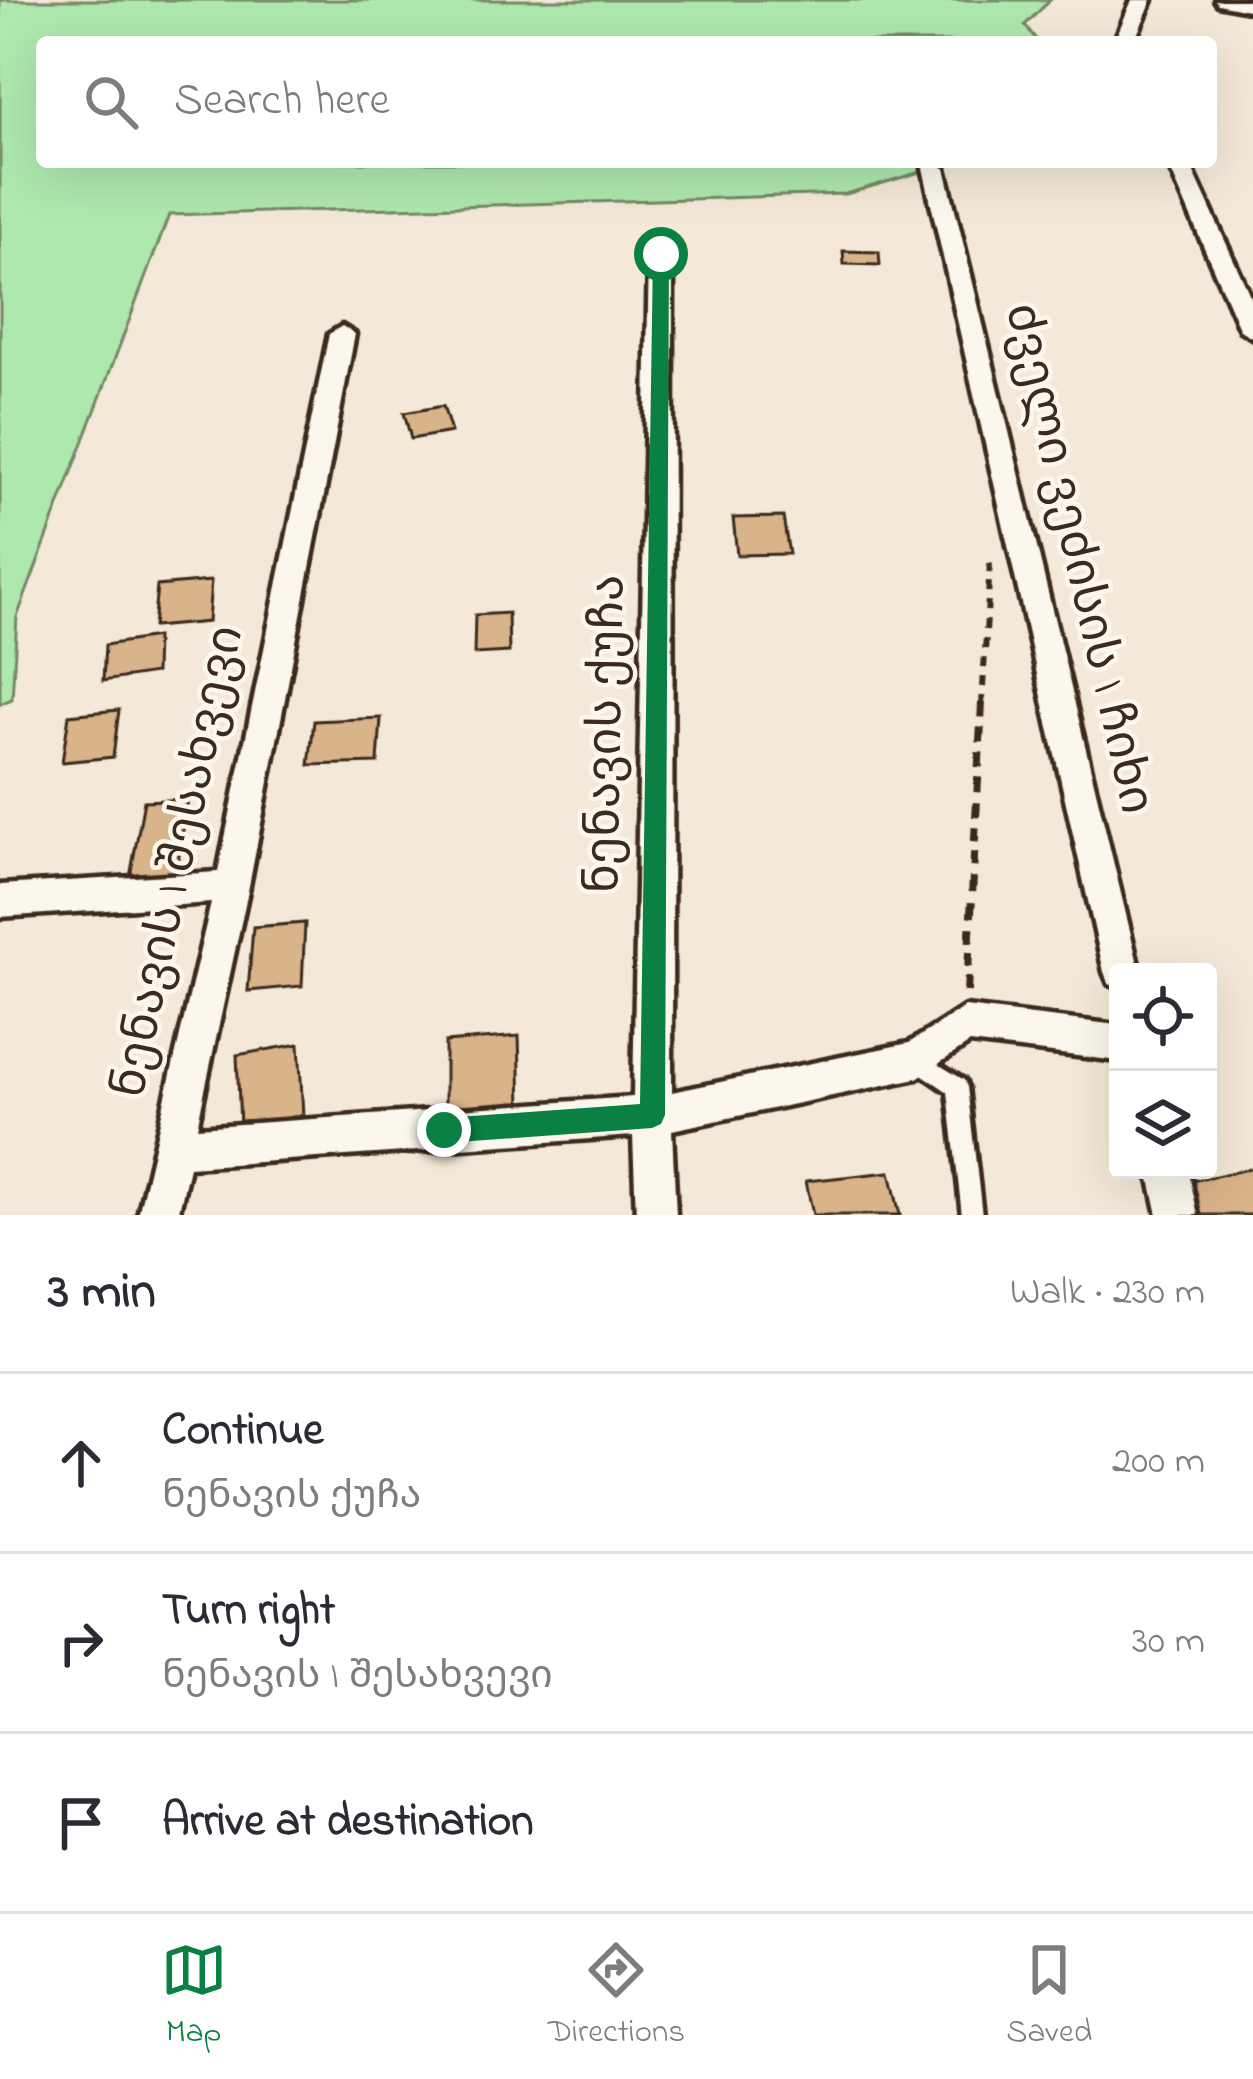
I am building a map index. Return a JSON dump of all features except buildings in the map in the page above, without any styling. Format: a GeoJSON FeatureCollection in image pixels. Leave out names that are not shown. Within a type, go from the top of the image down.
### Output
{"type":"FeatureCollection","features":[{"type":"Feature","properties":{"kind":"street"},"geometry":{"type":"LineString","coordinates":[[1127,36],[1142,0]]}},
{"type":"Feature","properties":{"kind":"street"},"geometry":{"type":"LineString","coordinates":[[1225,0],[1253,4]]}},
{"type":"Feature","properties":{"kind":"street","name":"ძველი ვეძისის I ჩიხი"},"geometry":{"type":"LineString","coordinates":[[934,168],[1120,963]]}},
{"type":"Feature","properties":{"kind":"street"},"geometry":{"type":"LineString","coordinates":[[1181,168],[1253,330]]}},
{"type":"Feature","properties":{"kind":"street","name":"ნენავის ქუჩა"},"geometry":{"type":"LineString","coordinates":[[656,1215],[652,1115],[661,254]]}},
{"type":"Feature","properties":{"kind":"street","name":"ნენავის I შესახვევი"},"geometry":{"type":"LineString","coordinates":[[342,334],[232,886],[170,1150],[652,1115],[917,1060]]}},
{"type":"Feature","properties":{"kind":"street"},"geometry":{"type":"LineString","coordinates":[[0,901],[232,886]]}},
{"type":"Feature","properties":{"kind":"street"},"geometry":{"type":"LineString","coordinates":[[917,1060],[965,1024],[1109,1042]]}},
{"type":"Feature","properties":{"kind":"street"},"geometry":{"type":"LineString","coordinates":[[158,1215],[170,1150]]}},
{"type":"Feature","properties":{"kind":"street"},"geometry":{"type":"LineString","coordinates":[[1170,1179],[1178,1215]]}},
{"type":"Feature","properties":{"kind":"lane"},"geometry":{"type":"LineString","coordinates":[[917,1060],[957,1087],[972,1215]]}},
{"type":"Feature","properties":{"kind":"path"},"geometry":{"type":"LineString","coordinates":[[965,1024],[986,581],[991,558]]}},
{"type":"Feature","properties":{"kind":"green space"},"geometry":{"type":"Polygon","coordinates":[[[0,0],[1050,0],[1025,25],[1033,36],[36,36],[36,168],[934,168],[846,194],[169,215],[17,617],[12,699],[0,704],[0,0]]]}},
{"type":"Feature","properties":{"kind":"route"},"geometry":{"type":"LineString","coordinates":[[444,1130],[652,1115],[661,254]]}}]}
